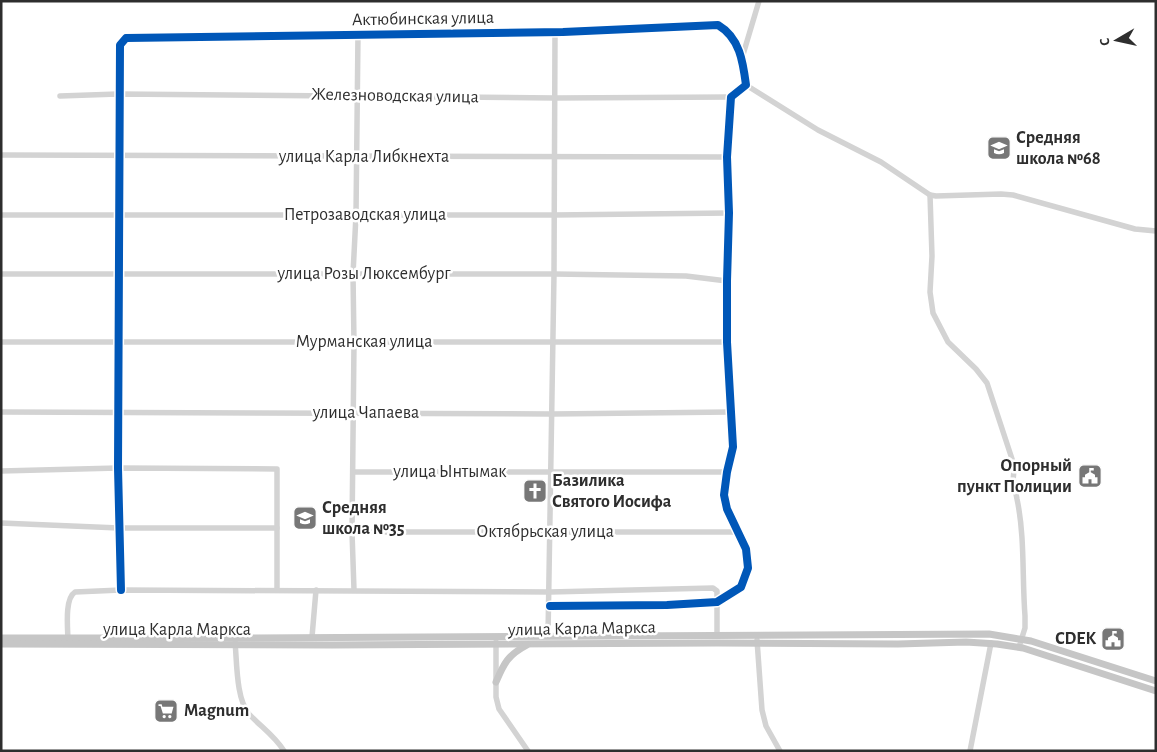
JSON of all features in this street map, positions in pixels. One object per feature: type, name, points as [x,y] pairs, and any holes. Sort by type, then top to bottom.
[{"type":"main road","name":"улица Карла Маркса","points":[[235,642],[312,637],[989,634],[1021,638],[1156,681]]},
{"type":"main road","name":"улица Карла Маркса","points":[[1,638],[68,641],[496,644],[991,643],[1019,647],[1105,673],[1156,691]]},
{"type":"main road","name":"улица Карла Маркса","points":[[1,644],[68,641]]},
{"type":"main road","points":[[496,682],[505,661],[529,644]]},
{"type":"street","points":[[760,1],[742,58],[746,85],[818,130],[881,162],[930,195],[1013,195],[1135,229],[1156,231]]},
{"type":"street","name":"Актюбинская улица","points":[[118,94],[120,45],[123,40],[135,38],[555,32],[718,25],[730,33],[742,58]]},
{"type":"street","points":[[548,636],[550,606],[554,274],[555,32]]},
{"type":"street","points":[[354,590],[352,532],[354,413],[353,274],[356,215],[358,34]]},
{"type":"street","points":[[550,606],[657,605],[717,602],[741,587],[748,568],[746,549],[727,509],[724,495],[733,447],[730,412],[727,281],[728,157],[731,97],[746,85]]},
{"type":"street","points":[[118,94],[120,275],[118,468],[121,590]]},
{"type":"street","name":"Железноводская улица","points":[[60,96],[118,94],[555,98],[731,97]]},
{"type":"street","name":"улица Карла Либкнехта","points":[[1,155],[728,157]]},
{"type":"street","points":[[930,195],[932,256],[930,292],[933,312],[948,342],[976,369],[987,383],[1014,468],[1012,475],[1013,483],[1022,524],[1025,616],[1025,628],[1019,647]]},
{"type":"street","name":"Петрозаводская улица","points":[[1,215],[554,215],[729,213]]},
{"type":"street","name":"улица Розы Люксембург","points":[[1,274],[554,274],[686,276],[727,281]]},
{"type":"street","name":"Мурманская улица","points":[[1,342],[728,342]]},
{"type":"street","name":"улица Чапаева","points":[[1,412],[552,414],[730,412]]},
{"type":"street","points":[[1,471],[118,468],[277,469],[277,590]]},
{"type":"street","name":"улица Ынтымак","points":[[353,472],[727,472]]},
{"type":"street","points":[[1,523],[119,528],[277,528]]},
{"type":"street","name":"Октябрьская улица","points":[[352,532],[738,532]]},
{"type":"street","points":[[68,641],[68,609],[72,594],[75,592],[121,590],[550,592],[713,588],[716,591],[717,602],[717,634]]},
{"type":"street","points":[[312,637],[316,590]]},
{"type":"street","points":[[756,634],[762,710],[766,726],[780,751]]},
{"type":"street","points":[[496,636],[496,697],[499,709],[528,751]]},
{"type":"street","points":[[235,642],[238,679],[243,704],[248,713],[284,751]]},
{"type":"street","points":[[970,751],[991,643]]},
{"type":"cycle path","points":[[121,590],[118,468],[120,45],[126,38],[563,32],[718,25],[725,30],[736,44],[742,59],[746,85],[731,97],[727,157],[729,213],[727,342],[733,447],[724,495],[727,509],[746,549],[748,568],[741,587],[717,602],[667,605],[550,606]]},
{"type":"place","name":"Средняя школа №68","points":[[999,148]]},
{"type":"place","name":"Опорный пункт Полиции","points":[[1090,476]]},
{"type":"place","name":"Базилика Святого Иосифа","points":[[535,491]]},
{"type":"place","name":"Средняя школа №35","points":[[305,518]]},
{"type":"place","name":"CDEK","points":[[1113,639]]},
{"type":"place","name":"Magnum","points":[[166,711]]}]
